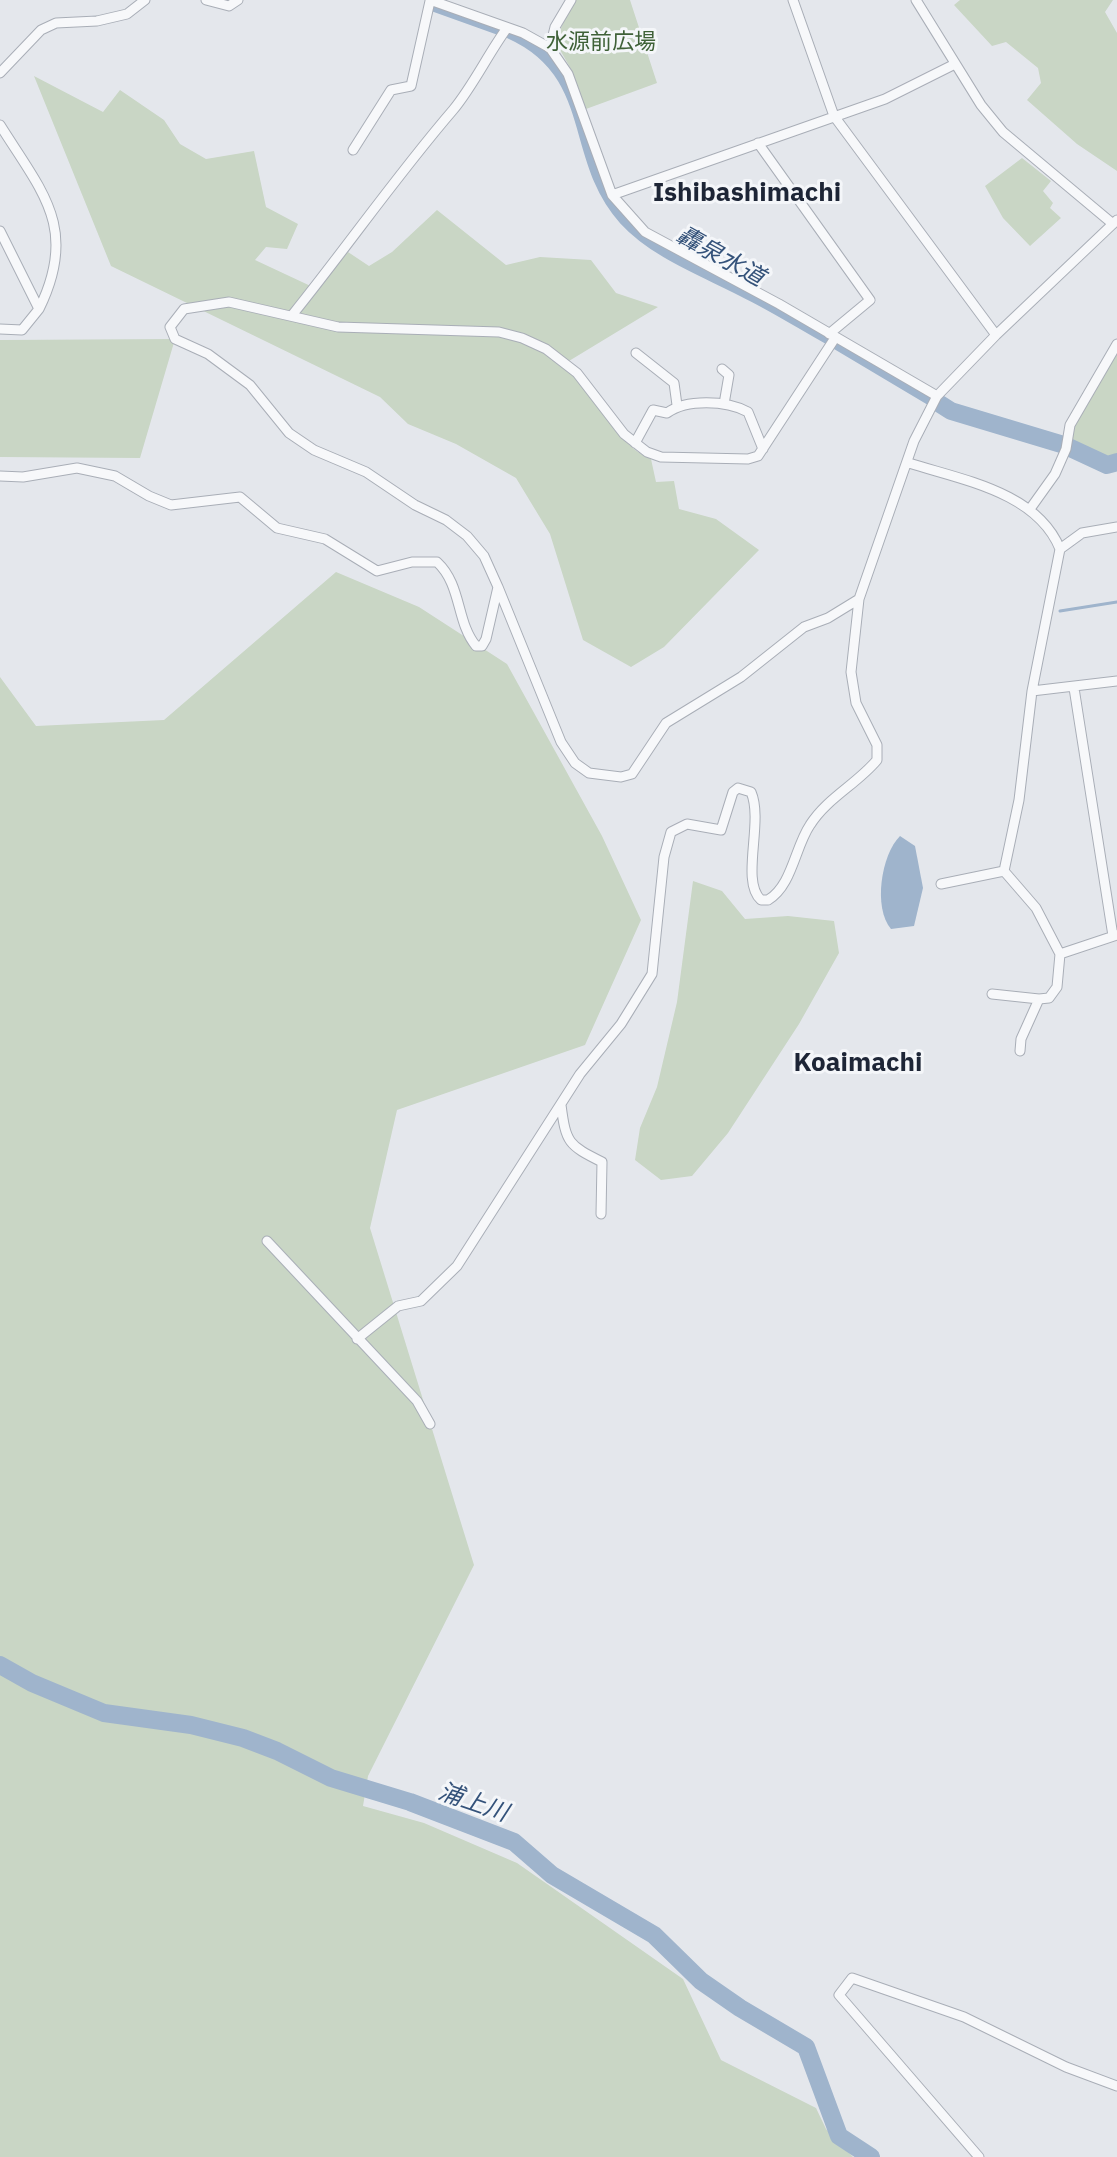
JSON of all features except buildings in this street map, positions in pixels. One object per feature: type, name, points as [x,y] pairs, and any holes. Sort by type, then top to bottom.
[{"type":"street","points":[[0,73],[41,30],[56,23],[97,21],[127,14],[145,0]]},
{"type":"street","points":[[206,0],[229,6],[238,0]]},
{"type":"street","points":[[353,150],[391,90],[411,86],[430,0],[507,28],[550,48],[568,74],[612,195],[631,218],[662,242],[779,304],[937,396]]},
{"type":"street","points":[[550,48],[555,27],[571,0]]},
{"type":"street","points":[[793,0],[834,116],[996,335]]},
{"type":"street","points":[[357,1339],[398,1306],[421,1301],[453,1272],[580,1074],[621,1024],[652,974],[664,857],[671,832],[687,824],[721,830],[733,792],[738,788],[751,792],[756,837],[752,883],[756,895],[768,900],[782,888],[809,825],[824,807],[877,760],[877,745],[856,703],[851,672],[859,599],[876,541],[909,463],[914,441],[937,396],[1115,222],[1003,132],[955,64],[916,0]]},
{"type":"street","points":[[293,314],[370,218],[434,128],[454,109],[507,28]]},
{"type":"street","points":[[612,195],[917,86],[955,64]]},
{"type":"street","points":[[0,125],[44,191],[55,223],[53,279],[39,309],[22,330],[0,329]]},
{"type":"street","points":[[758,143],[870,300],[832,336],[758,456],[748,459],[661,457],[635,443],[577,373],[546,349],[522,338],[484,331],[338,327],[293,314],[229,302],[184,309],[170,327],[175,339],[208,354],[250,385],[289,433],[446,520],[484,556],[523,642],[561,742],[575,763],[589,773],[621,777],[642,765],[666,723],[741,677],[804,627],[828,618],[859,599]]},
{"type":"street","points":[[0,231],[39,309]]},
{"type":"street","points":[[1030,509],[1055,474],[1066,449],[1070,425],[1117,344]]},
{"type":"street","points":[[636,353],[674,383],[677,405]]},
{"type":"street","points":[[722,369],[729,375],[724,404]]},
{"type":"street","points":[[635,443],[653,410],[667,413],[677,405],[724,404],[748,412],[763,449]]},
{"type":"street","points":[[909,463],[984,488],[1030,509],[1054,533],[1060,549],[1032,691],[1019,800],[1004,871]]},
{"type":"street","points":[[0,476],[23,477],[77,468],[115,476],[171,505],[240,497],[277,528],[325,539],[377,571],[412,562],[437,562],[453,584],[469,637],[476,646],[482,646],[486,639],[498,587]]},
{"type":"street","points":[[1060,549],[1082,533],[1117,527]]},
{"type":"street","points":[[1032,691],[1117,681]]},
{"type":"street","points":[[1060,954],[1115,935],[1074,688]]},
{"type":"street","points":[[941,884],[1004,871]]},
{"type":"street","points":[[992,994],[1049,998],[1055,992],[1060,954],[1036,908],[1004,871]]},
{"type":"street","points":[[1020,1051],[1021,1039],[1039,999]]},
{"type":"street","points":[[561,1105],[566,1139],[573,1148],[602,1162],[601,1214]]},
{"type":"street","points":[[267,1241],[417,1401],[430,1424]]},
{"type":"street","points":[[979,2157],[839,1995],[852,1978],[964,2017],[1066,2067],[1117,2086]]},
{"type":"green space","name":"水源前広場","points":[[574,0],[630,0],[657,83],[586,109],[572,71],[555,41]]},
{"type":"green space","points":[[960,0],[1113,0],[1105,12],[1117,33],[1117,171],[1077,144],[1027,100],[1041,83],[1038,68],[1006,42],[992,46],[954,5]]},
{"type":"green space","points":[[34,76],[103,112],[120,90],[164,120],[180,144],[206,159],[254,151],[266,207],[298,224],[287,249],[266,247],[255,260],[317,289],[348,252],[369,266],[392,252],[437,210],[506,265],[540,257],[591,260],[616,293],[658,307],[564,364],[591,392],[631,447],[651,459],[656,482],[674,481],[679,509],[716,519],[759,550],[664,647],[631,667],[583,640],[550,534],[516,478],[456,444],[408,424],[380,397],[111,266]]},
{"type":"green space","points":[[1022,158],[1051,181],[1043,191],[1053,203],[1050,208],[1061,218],[1030,246],[1003,218],[985,186]]},
{"type":"green space","points":[[175,339],[140,458],[0,457],[0,340]]},
{"type":"green space","points":[[1117,350],[1117,458],[1113,457],[1109,463],[1070,445],[1072,427]]},
{"type":"green space","points":[[336,572],[419,607],[507,664],[602,836],[641,920],[585,1045],[397,1110],[370,1228],[474,1565],[368,1776],[363,1806],[424,1823],[517,1863],[683,1979],[721,2060],[816,2108],[826,2129],[853,2157],[0,2157],[0,677],[36,726],[164,720]]},
{"type":"green space","points":[[693,881],[722,891],[745,919],[788,916],[834,921],[839,953],[799,1024],[728,1133],[692,1176],[661,1180],[635,1160],[640,1128],[657,1087],[677,1002]]},
{"type":"water","points":[[900,836],[915,846],[923,888],[914,926],[891,929],[882,908],[882,882],[888,856]]},
{"type":"waterway","name":"轟泉水道","points":[[432,6],[499,30]]},
{"type":"waterway","name":"轟泉水道","points":[[510,34],[538,51],[557,71],[570,94],[595,171],[607,196],[624,220],[667,253],[829,340]]},
{"type":"waterway","name":"轟泉水道","points":[[837,345],[931,401]]},
{"type":"waterway","points":[[940,404],[951,411],[1064,445],[1107,465],[1117,462]]},
{"type":"waterway","points":[[1060,611],[1117,602]]},
{"type":"waterway","name":"浦上川","points":[[0,1665],[32,1683],[104,1713],[191,1725],[243,1738],[331,1778],[410,1802],[514,1842],[552,1875],[654,1935],[701,1981],[806,2047],[839,2136],[871,2157]]},
{"type":"district","name":"Ishibashimachi","points":[[747,193]]},
{"type":"district","name":"Koaimachi","points":[[858,1063]]}]
